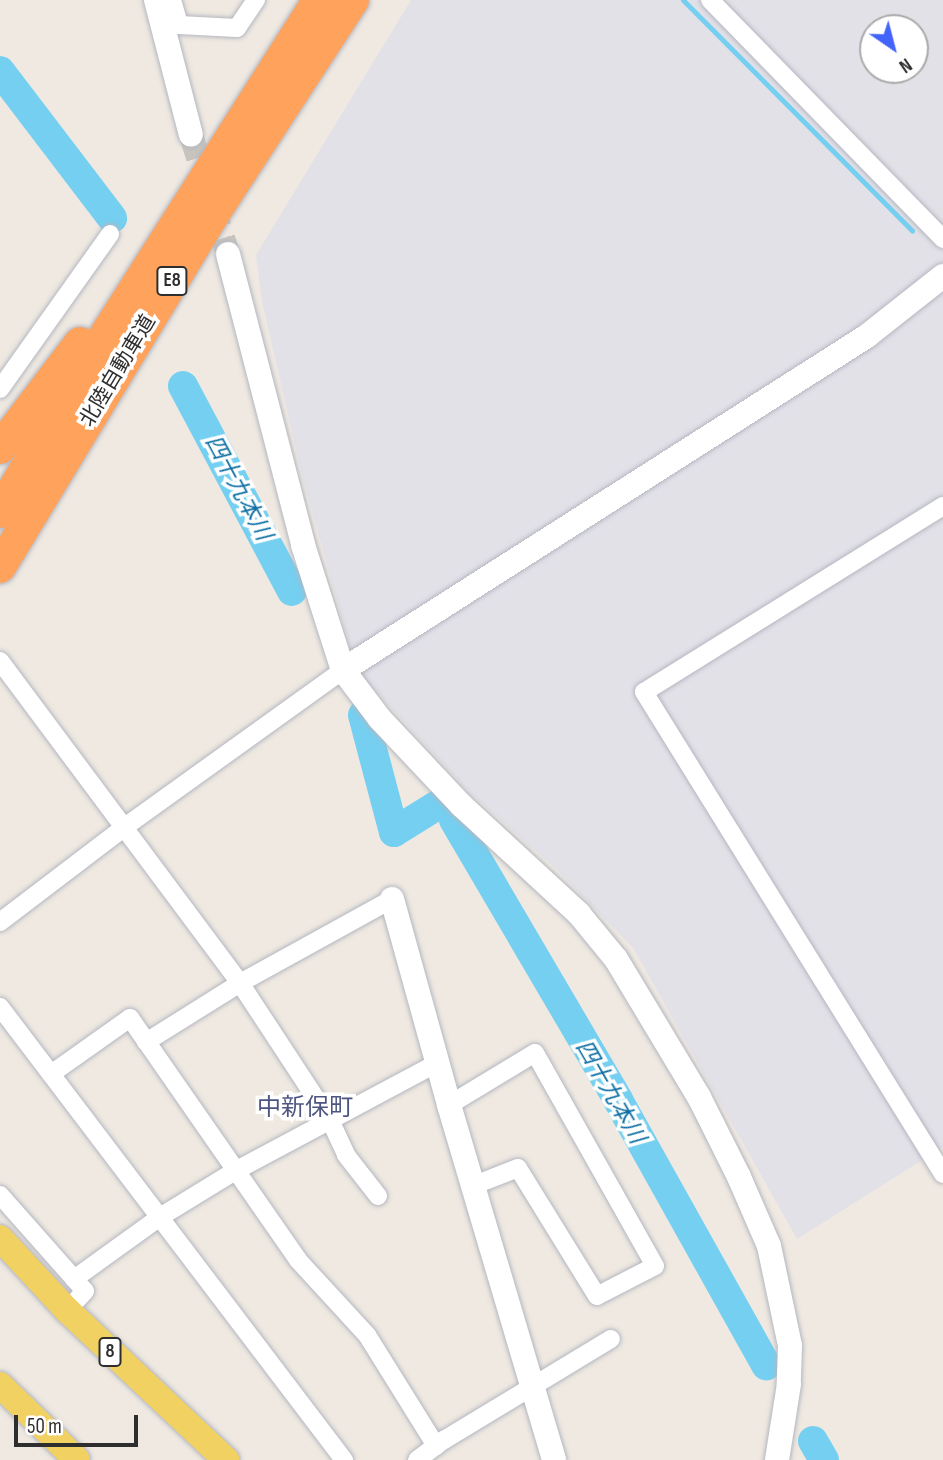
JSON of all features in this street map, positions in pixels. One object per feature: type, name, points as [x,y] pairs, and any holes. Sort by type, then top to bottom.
[{"type":"highway","name":"北陸自動車道","points":[[0,512],[102,340],[319,0]]},
{"type":"highway","name":"北陸自動車道","points":[[0,567],[211,218],[353,0]]},
{"type":"highway","points":[[0,448],[84,338],[234,116],[280,59]]},
{"type":"main road","name":"8","points":[[0,1238],[67,1310],[226,1460]]},
{"type":"main road","points":[[0,1385],[78,1460]]},
{"type":"street","points":[[156,0],[191,135]]},
{"type":"street","points":[[172,0],[179,25],[237,28],[256,0]]},
{"type":"street","points":[[710,0],[943,239]]},
{"type":"street","points":[[0,389],[110,234]]},
{"type":"street","points":[[228,254],[303,545],[343,670],[380,719],[461,805],[579,914],[616,959],[699,1097],[769,1246],[790,1346],[789,1384],[777,1460]]},
{"type":"street","points":[[0,922],[126,826],[343,670],[867,336],[943,276]]},
{"type":"street","points":[[940,1164],[644,692],[943,506]]},
{"type":"street","points":[[0,661],[126,826],[240,984],[330,1120],[346,1155],[378,1196]]},
{"type":"street","points":[[146,1042],[240,984],[392,899],[472,1186],[554,1460]]},
{"type":"street","points":[[0,1007],[344,1460]]},
{"type":"street","points":[[51,1074],[130,1018],[234,1171],[298,1259],[367,1335],[436,1447]]},
{"type":"street","points":[[449,1105],[535,1053],[655,1266],[597,1296],[519,1168],[472,1186]]},
{"type":"street","points":[[74,1279],[160,1217],[234,1171],[437,1063]]},
{"type":"street","points":[[0,1195],[85,1291],[67,1310]]},
{"type":"street","points":[[417,1460],[611,1339]]},
{"type":"shaded area","points":[[411,0],[943,0],[943,1147],[797,1239],[633,948],[556,869],[468,791],[357,671],[302,475],[262,302],[256,255]]},
{"type":"waterway","points":[[683,0],[912,231]]},
{"type":"waterway","name":"四十九本川","points":[[0,71],[112,218]]},
{"type":"waterway","name":"四十九本川","points":[[183,386],[292,591]]},
{"type":"waterway","name":"四十九本川","points":[[363,715],[394,832],[441,803]]},
{"type":"waterway","name":"四十九本川","points":[[454,820],[618,1100],[766,1365]]},
{"type":"waterway","name":"四十九本川","points":[[813,1441],[824,1460]]},
{"type":"tunnel","points":[[191,135],[228,254]]},
{"type":"district","name":"中新保町","points":[[305,1108]]}]
